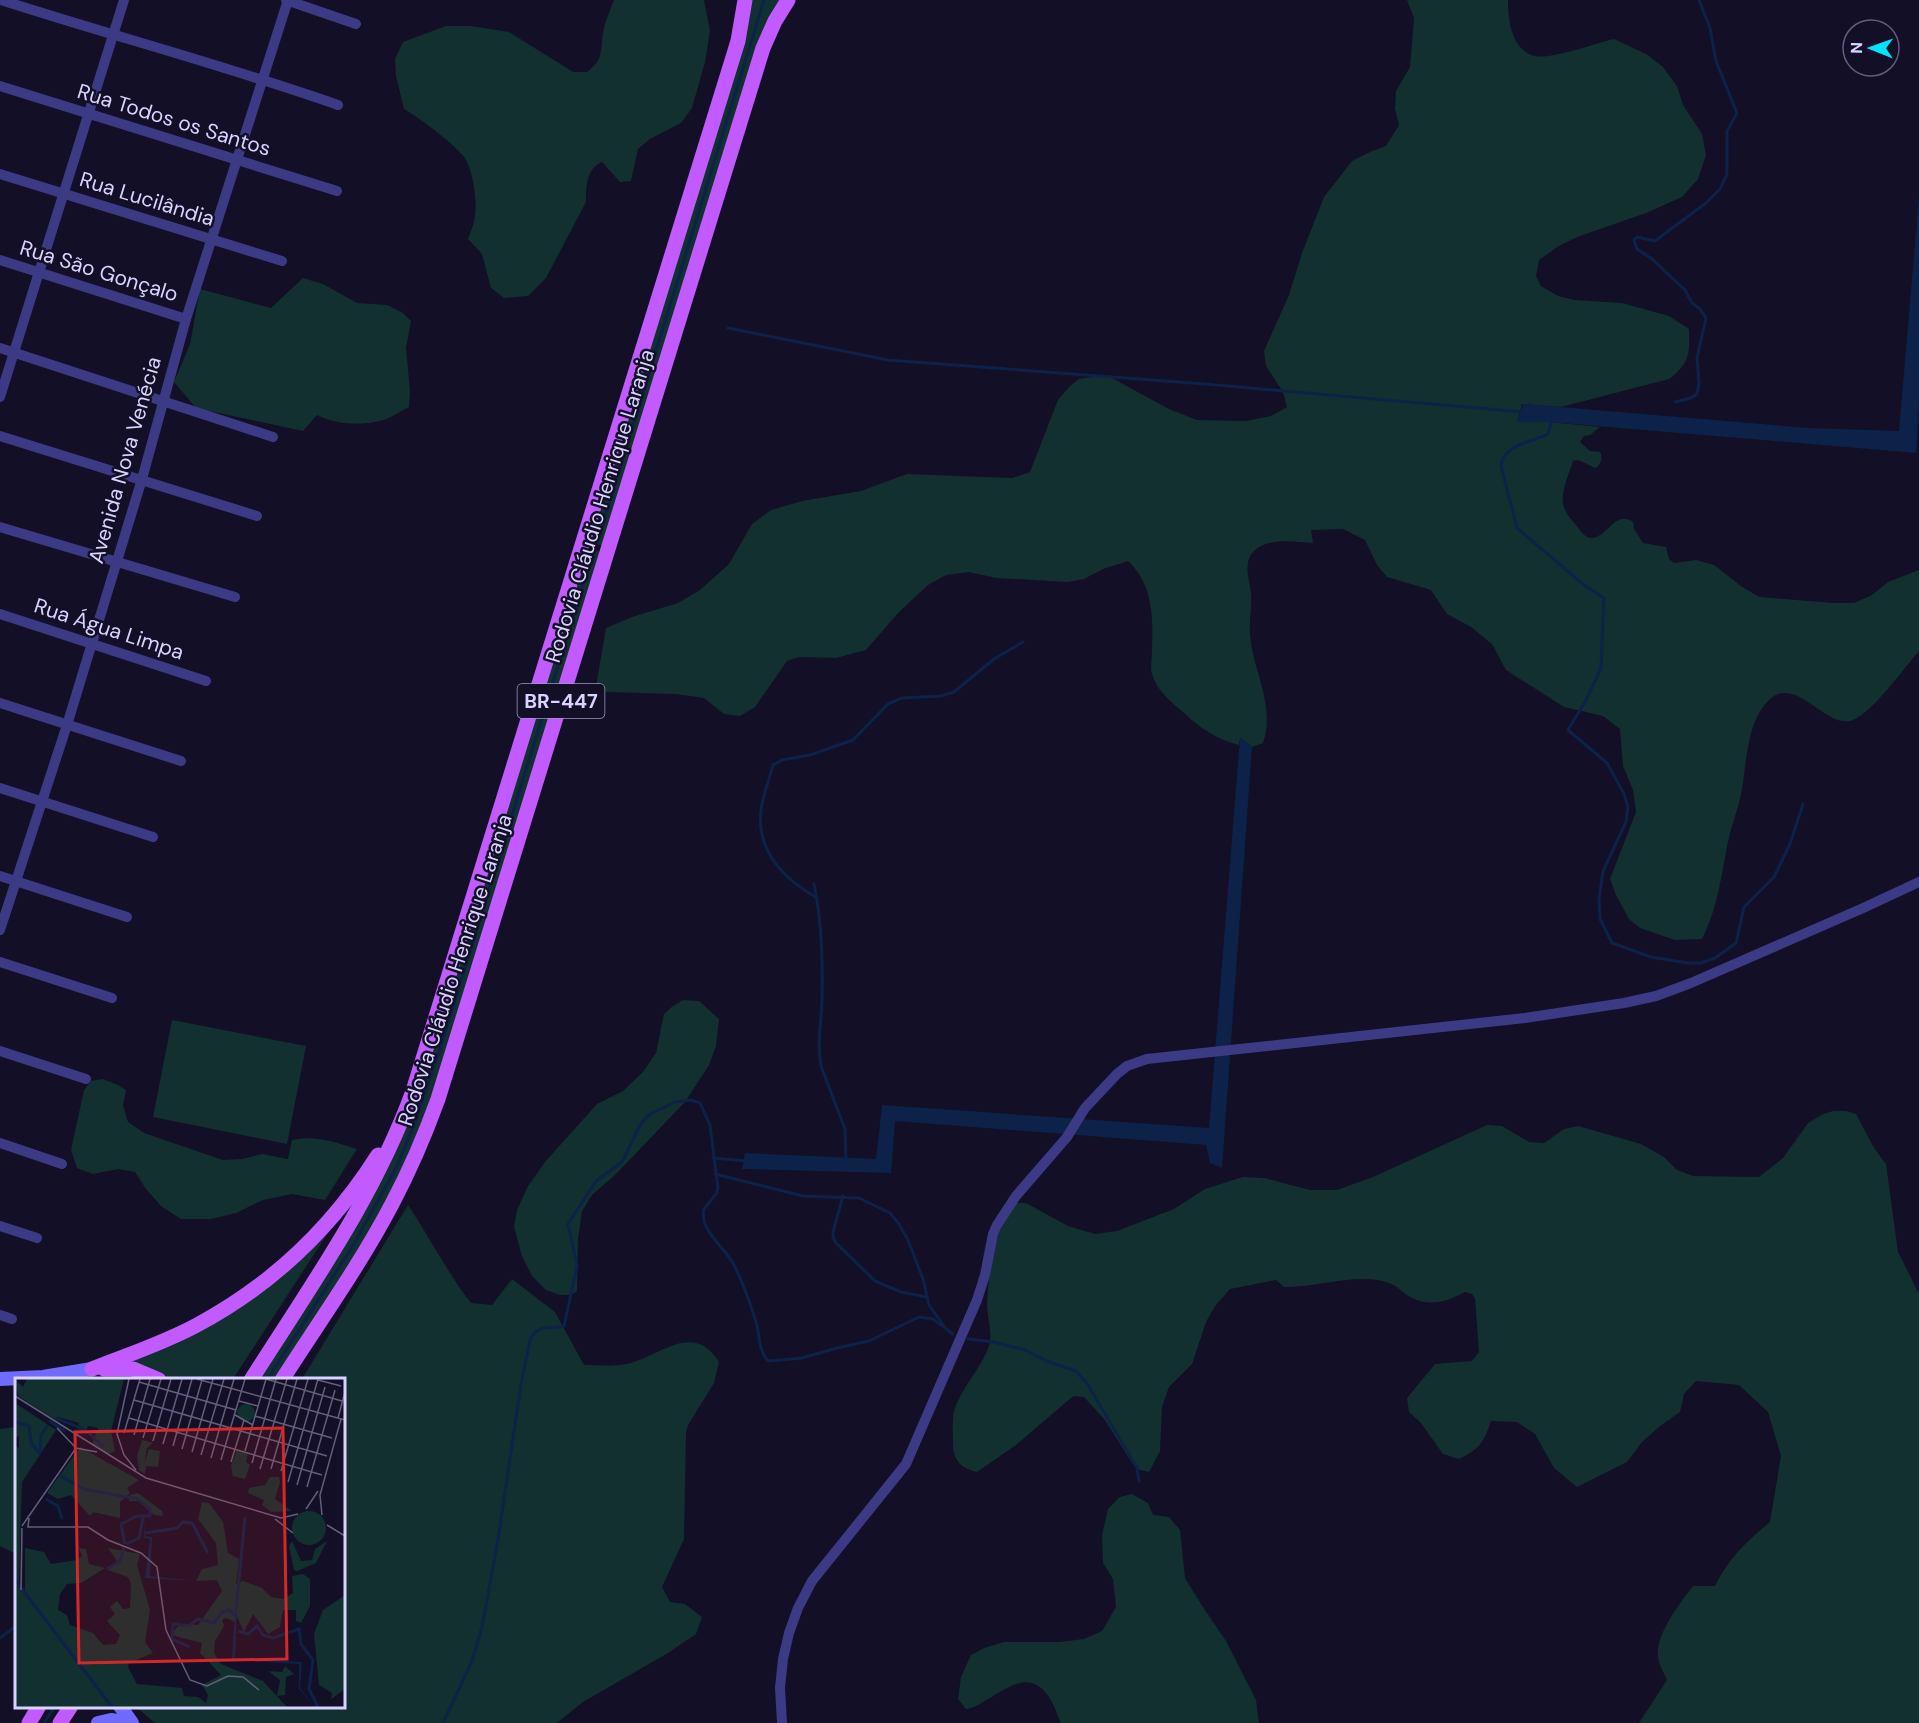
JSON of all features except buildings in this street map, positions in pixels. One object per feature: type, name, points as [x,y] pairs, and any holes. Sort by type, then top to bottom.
[{"type":"main road","name":"Rodovia Cláudio Henrique Laranja","points":[[252,1378],[369,1193],[397,1134],[422,1064],[738,41],[745,0]]},
{"type":"main road","name":"Rodovia Cláudio Henrique Laranja","points":[[283,1378],[377,1231],[405,1180],[435,1108],[763,48],[775,21],[788,0]]},
{"type":"main road","points":[[92,1369],[196,1326],[256,1288],[293,1258],[341,1207],[369,1169],[399,1118],[422,1064]]},
{"type":"main road","points":[[22,1378],[92,1369],[133,1369],[154,1378]]},
{"type":"main road","points":[[0,1379],[15,1378]]},
{"type":"main road","points":[[29,1723],[38,1708]]},
{"type":"main road","points":[[60,1723],[70,1708]]},
{"type":"main road","points":[[121,1708],[130,1723]]},
{"type":"main road","points":[[98,1723],[111,1720],[130,1723]]},
{"type":"street","points":[[1,0],[112,36],[263,79],[338,105]]},
{"type":"street","points":[[0,397],[123,0]]},
{"type":"street","points":[[288,0],[356,24]]},
{"type":"street","name":"Avenida Nova Venécia","points":[[0,930],[67,725],[142,479],[186,319],[288,0]]},
{"type":"street","name":"Rua Todos os Santos","points":[[0,86],[337,191]]},
{"type":"street","name":"Rua Lucilândia","points":[[0,174],[282,261]]},
{"type":"street","name":"Rua São Gonçalo","points":[[0,260],[186,319]]},
{"type":"street","points":[[0,348],[273,438]]},
{"type":"street","points":[[0,436],[257,516]]},
{"type":"street","points":[[0,526],[235,597]]},
{"type":"street","name":"Rua Água Limpa","points":[[0,614],[92,642],[206,681]]},
{"type":"street","points":[[0,703],[181,761]]},
{"type":"street","points":[[0,788],[153,837]]},
{"type":"street","points":[[0,876],[127,916]]},
{"type":"street","points":[[782,1723],[780,1688],[783,1659],[798,1608],[812,1581],[906,1464],[977,1300],[997,1225],[1016,1196],[1067,1137],[1085,1108],[1127,1066],[1147,1059],[1525,1018],[1656,996],[1839,919],[1919,882]]},
{"type":"street","points":[[0,962],[112,998]]},
{"type":"street","points":[[0,1051],[86,1079]]},
{"type":"street","points":[[0,1143],[62,1164]]},
{"type":"street","points":[[0,1226],[37,1238]]},
{"type":"street","points":[[0,1315],[12,1319]]},
{"type":"green space","points":[[614,0],[704,0],[710,31],[705,62],[692,108],[681,123],[650,139],[638,149],[631,181],[620,182],[602,162],[593,169],[587,185],[586,202],[546,278],[528,296],[504,298],[491,288],[482,254],[468,239],[474,223],[476,207],[469,166],[462,154],[447,140],[404,109],[396,76],[395,59],[403,42],[446,26],[471,26],[509,32],[573,72],[587,72],[599,59],[604,29]]},
{"type":"green space","points":[[751,0],[780,0],[603,546],[589,542]]},
{"type":"green space","points":[[1407,0],[1508,0],[1512,33],[1521,48],[1535,56],[1551,56],[1614,39],[1646,54],[1663,67],[1677,86],[1683,105],[1702,134],[1706,155],[1698,179],[1682,197],[1646,213],[1577,237],[1539,260],[1536,276],[1541,286],[1558,296],[1574,300],[1622,303],[1669,316],[1689,329],[1687,358],[1681,369],[1669,379],[1561,407],[1522,404],[1517,422],[1549,422],[1600,427],[1590,435],[1584,436],[1580,442],[1590,451],[1600,452],[1600,463],[1596,468],[1581,461],[1573,461],[1563,492],[1565,510],[1582,533],[1594,538],[1617,521],[1627,519],[1633,522],[1634,529],[1643,543],[1666,547],[1669,559],[1674,563],[1696,560],[1714,565],[1759,597],[1854,603],[1872,595],[1888,582],[1919,570],[1919,651],[1870,708],[1853,720],[1843,721],[1832,718],[1801,698],[1780,693],[1762,708],[1752,731],[1741,794],[1729,836],[1712,916],[1702,939],[1675,940],[1640,928],[1629,919],[1616,895],[1610,879],[1636,812],[1633,790],[1623,766],[1620,729],[1603,716],[1564,707],[1506,670],[1492,644],[1471,627],[1447,614],[1431,590],[1387,577],[1377,565],[1365,540],[1343,529],[1311,530],[1313,543],[1272,542],[1253,551],[1250,557],[1248,568],[1251,598],[1250,635],[1267,716],[1263,743],[1252,747],[1240,738],[1239,745],[1217,737],[1190,718],[1157,686],[1151,669],[1152,615],[1150,603],[1143,581],[1128,561],[1103,569],[1084,579],[1068,582],[996,578],[969,572],[946,575],[928,585],[898,613],[866,650],[836,658],[799,657],[787,661],[755,707],[740,716],[724,714],[704,698],[676,694],[607,692],[596,686],[606,628],[632,617],[678,603],[700,590],[729,564],[752,524],[771,510],[802,501],[861,491],[907,474],[1012,478],[1030,472],[1058,400],[1079,379],[1110,377],[1169,409],[1197,420],[1246,421],[1271,416],[1287,407],[1283,392],[1266,366],[1264,351],[1289,295],[1302,253],[1324,197],[1352,161],[1386,146],[1399,125],[1395,109],[1396,91],[1410,67],[1414,18]]},
{"type":"green space","points":[[303,278],[323,284],[357,303],[387,305],[403,313],[411,321],[406,348],[410,391],[409,407],[384,420],[367,423],[341,423],[317,415],[303,431],[196,408],[174,382],[190,344],[200,289],[271,308]]},
{"type":"green space","points":[[587,548],[601,552],[433,1097],[387,1202],[278,1378],[259,1378],[374,1195]]},
{"type":"green space","points":[[683,1000],[699,1001],[719,1019],[716,1046],[709,1065],[685,1102],[615,1175],[592,1195],[582,1211],[578,1239],[577,1291],[571,1295],[560,1295],[546,1290],[532,1276],[522,1256],[514,1227],[517,1210],[528,1186],[545,1162],[597,1104],[623,1091],[643,1072],[656,1053],[664,1014]]},
{"type":"green space","points":[[172,1020],[306,1046],[287,1144],[153,1117]]},
{"type":"green space","points":[[103,1079],[126,1090],[123,1105],[128,1122],[144,1133],[223,1160],[242,1159],[262,1154],[288,1159],[292,1140],[309,1138],[357,1149],[325,1200],[292,1194],[263,1200],[236,1213],[211,1219],[181,1219],[161,1206],[135,1172],[118,1169],[93,1174],[77,1168],[71,1150],[84,1090],[91,1081]]},
{"type":"green space","points":[[1833,1111],[1856,1114],[1874,1148],[1886,1164],[1898,1252],[1919,1294],[1919,1723],[1639,1723],[1667,1680],[1660,1666],[1658,1648],[1664,1629],[1675,1610],[1693,1586],[1715,1586],[1739,1551],[1770,1522],[1781,1456],[1768,1412],[1739,1385],[1696,1381],[1684,1394],[1680,1412],[1642,1442],[1627,1462],[1577,1487],[1554,1468],[1535,1434],[1517,1422],[1491,1421],[1480,1445],[1471,1452],[1459,1459],[1443,1454],[1421,1423],[1409,1412],[1407,1398],[1435,1364],[1472,1361],[1479,1352],[1475,1299],[1472,1294],[1465,1292],[1446,1300],[1426,1302],[1412,1298],[1389,1283],[1363,1279],[1297,1287],[1284,1287],[1276,1280],[1230,1289],[1215,1306],[1206,1322],[1192,1364],[1169,1387],[1162,1407],[1160,1451],[1149,1472],[1140,1470],[1132,1463],[1105,1420],[1084,1397],[1074,1396],[1016,1445],[977,1472],[966,1469],[954,1455],[954,1411],[961,1394],[982,1362],[989,1346],[987,1304],[991,1265],[1002,1224],[1015,1203],[1026,1203],[1068,1226],[1095,1234],[1117,1231],[1174,1209],[1205,1189],[1243,1177],[1264,1178],[1310,1190],[1337,1190],[1373,1177],[1487,1125],[1502,1126],[1529,1142],[1544,1143],[1564,1129],[1578,1126],[1641,1144],[1664,1157],[1677,1170],[1693,1176],[1759,1177],[1783,1158],[1808,1123]]},
{"type":"green space","points":[[408,1205],[471,1303],[492,1305],[512,1279],[555,1312],[584,1365],[627,1364],[687,1342],[698,1344],[709,1350],[719,1362],[714,1383],[686,1432],[684,1539],[662,1587],[670,1602],[685,1604],[702,1617],[696,1634],[668,1653],[583,1702],[557,1723],[155,1723],[137,1708],[345,1708],[345,1378],[303,1378]]},
{"type":"green space","points":[[333,1225],[234,1378],[167,1378],[124,1362],[203,1329],[242,1307],[282,1275]]},
{"type":"green space","points":[[15,1427],[15,1554],[0,1546],[0,1429]]},
{"type":"green space","points":[[1132,1494],[1148,1503],[1153,1515],[1169,1517],[1180,1530],[1185,1578],[1226,1641],[1256,1700],[1259,1723],[1061,1723],[1046,1693],[1037,1685],[1027,1682],[1006,1688],[976,1706],[966,1709],[958,1699],[961,1677],[971,1655],[1004,1642],[1060,1642],[1084,1639],[1102,1631],[1116,1607],[1113,1579],[1103,1563],[1102,1536],[1108,1509],[1120,1497]]},
{"type":"water","points":[[1919,197],[1919,403],[1916,453],[1549,422],[1517,422],[1523,404],[1809,428],[1899,431]]},
{"type":"water","points":[[1240,738],[1252,747],[1222,1168],[1210,1163],[1206,1145],[895,1121],[891,1173],[742,1169],[745,1153],[876,1159],[882,1105],[1209,1128]]},
{"type":"waterway","points":[[598,539],[764,0]]},
{"type":"waterway","points":[[1675,402],[1697,394],[1699,383],[1697,358],[1706,318],[1692,303],[1685,290],[1652,259],[1637,249],[1634,240],[1637,237],[1655,241],[1706,203],[1720,189],[1727,174],[1727,131],[1737,113],[1716,61],[1710,28],[1699,0]]},
{"type":"waterway","points":[[728,328],[888,360],[1205,384],[1522,412]]},
{"type":"waterway","points":[[1552,419],[1548,434],[1513,448],[1507,453],[1501,466],[1517,528],[1584,585],[1604,598],[1601,668],[1568,730],[1607,763],[1624,794],[1628,807],[1626,822],[1603,871],[1599,900],[1600,919],[1612,943],[1651,957],[1688,963],[1701,963],[1715,958],[1736,943],[1744,907],[1774,877],[1790,844],[1803,804]]},
{"type":"waterway","points":[[268,1378],[354,1244],[396,1168],[413,1128],[441,1046],[592,555]]},
{"type":"waterway","points":[[817,898],[783,873],[768,851],[763,838],[761,810],[773,765],[782,760],[810,755],[853,740],[888,704],[902,698],[941,696],[954,692],[994,659],[1023,642]]},
{"type":"waterway","points":[[814,884],[819,913],[822,957],[820,1058],[845,1129],[846,1160]]},
{"type":"waterway","points":[[443,1723],[472,1661],[482,1627],[530,1340],[540,1329],[564,1326],[577,1266],[568,1224],[596,1181],[622,1162],[640,1125],[650,1114],[675,1102],[691,1100],[700,1103],[710,1125],[718,1188],[704,1209],[703,1217],[709,1232],[730,1258],[737,1272],[756,1322],[762,1352],[768,1361],[802,1358],[869,1341],[919,1317],[933,1319],[953,1334]]},
{"type":"waterway","points":[[713,1158],[747,1161]]},
{"type":"waterway","points":[[715,1174],[803,1196],[859,1198],[890,1213],[908,1240],[923,1279],[929,1305],[944,1326]]},
{"type":"waterway","points":[[843,1196],[833,1232],[836,1243],[875,1281],[901,1292],[927,1297]]},
{"type":"waterway","points":[[968,1339],[994,1342],[1025,1350],[1046,1361],[1076,1371],[1088,1385],[1137,1468],[1139,1481]]},
{"type":"waterway","points":[[0,1638],[15,1627]]},
{"type":"waterway","points":[[44,1723],[54,1708]]}]
